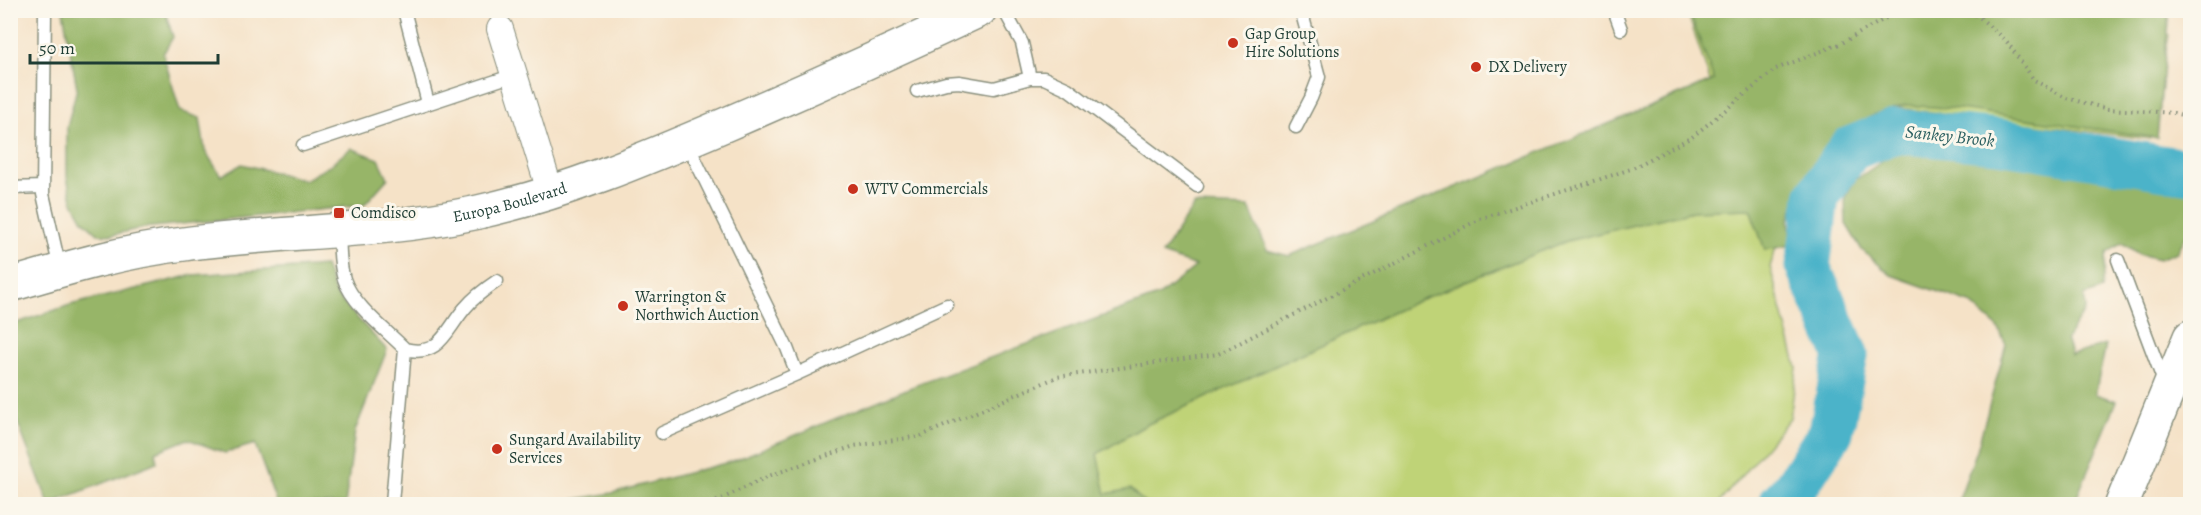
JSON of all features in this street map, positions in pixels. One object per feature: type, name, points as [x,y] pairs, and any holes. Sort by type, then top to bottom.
[{"type":"main road","name":"Europa Boulevard","points":[[10,285],[60,270],[184,244],[339,230],[472,213],[551,194],[625,168],[686,142],[863,65],[980,10]]},
{"type":"main road","points":[[2122,504],[2190,337]]},
{"type":"street","points":[[498,20],[551,194]]},
{"type":"lane","points":[[45,10],[43,187],[60,270]]},
{"type":"lane","points":[[404,10],[428,104]]},
{"type":"lane","points":[[1004,10],[1022,43],[1030,78]]},
{"type":"lane","points":[[1296,127],[1319,77],[1301,10]]},
{"type":"lane","points":[[1614,10],[1621,29]]},
{"type":"lane","points":[[303,145],[514,75]]},
{"type":"lane","points":[[917,91],[953,82],[993,88],[1030,78],[1044,78],[1068,89],[1197,186]]},
{"type":"lane","points":[[686,142],[787,348],[797,374]]},
{"type":"lane","points":[[10,188],[43,187]]},
{"type":"lane","points":[[339,230],[344,278],[350,291],[405,349],[416,352],[429,350],[441,342],[463,309],[479,293],[497,281]]},
{"type":"lane","points":[[2118,260],[2168,392]]},
{"type":"lane","points":[[662,433],[947,305]]},
{"type":"lane","points":[[392,503],[405,349]]},
{"type":"path","points":[[711,504],[769,476],[854,446],[921,436],[1057,377],[1218,354],[1263,333],[1482,218],[1631,169],[1692,137],[1776,69],[1842,43],[1899,10]]},
{"type":"path","points":[[1964,10],[1978,16],[2007,42],[2034,80],[2066,98],[2108,109],[2174,113],[2190,117]]},
{"type":"green space","points":[[2115,10],[2169,35],[2150,139],[1868,104],[1797,178],[1770,267],[1797,368],[1790,418],[1718,504],[916,504],[1286,295],[1718,105],[1687,11]]},
{"type":"green space","points":[[63,11],[165,11],[173,37],[163,54],[180,111],[200,118],[205,151],[221,176],[242,164],[305,180],[329,166],[351,148],[379,159],[388,178],[364,205],[142,228],[112,235],[98,234],[83,220],[72,200],[67,177],[67,127],[77,88]]},
{"type":"green space","points":[[1689,11],[2126,11],[2133,14],[2134,11],[2169,11],[2157,138],[1959,109],[1905,105],[1872,116],[1841,137],[1802,183],[1789,221],[1792,245],[1765,250],[1750,209],[1693,211],[1567,241],[1422,299],[1146,425],[1097,454],[1106,494],[1130,489],[1146,504],[546,504],[612,493],[733,461],[914,386],[1160,295],[1196,266],[1162,254],[1194,205],[1249,207],[1267,250],[1289,256],[1714,80]]},
{"type":"green space","points":[[1903,142],[2190,186],[2190,229],[2177,252],[2159,259],[2139,254],[2122,243],[2107,253],[2102,289],[2084,296],[2086,309],[2066,339],[2071,355],[2106,345],[2095,394],[2117,401],[2074,504],[1957,504],[1977,450],[2006,345],[1998,328],[1970,303],[1891,275],[1862,250],[1846,224],[1845,197],[1855,180],[1877,165]]},
{"type":"green space","points":[[325,266],[336,295],[387,350],[355,431],[345,504],[277,504],[255,444],[225,453],[188,439],[155,452],[157,462],[49,504],[15,416],[11,418],[11,325],[70,305],[193,275]]},
{"type":"waterway","name":"Sankey Brook","points":[[1780,504],[1792,492],[1831,432],[1846,355],[1808,267],[1817,197],[1850,149],[1895,131],[1998,141],[2190,172]]},
{"type":"place","name":"Gap Group Hire Solutions","points":[[1233,43]]},
{"type":"place","name":"DX Delivery","points":[[1476,67]]},
{"type":"place","name":"WTV Commercials","points":[[853,189]]},
{"type":"place","name":"Comdisco","points":[[339,213]]},
{"type":"place","name":"Warrington & Northwich Auction","points":[[623,306]]},
{"type":"place","name":"Sungard Availability Services","points":[[497,449]]}]
